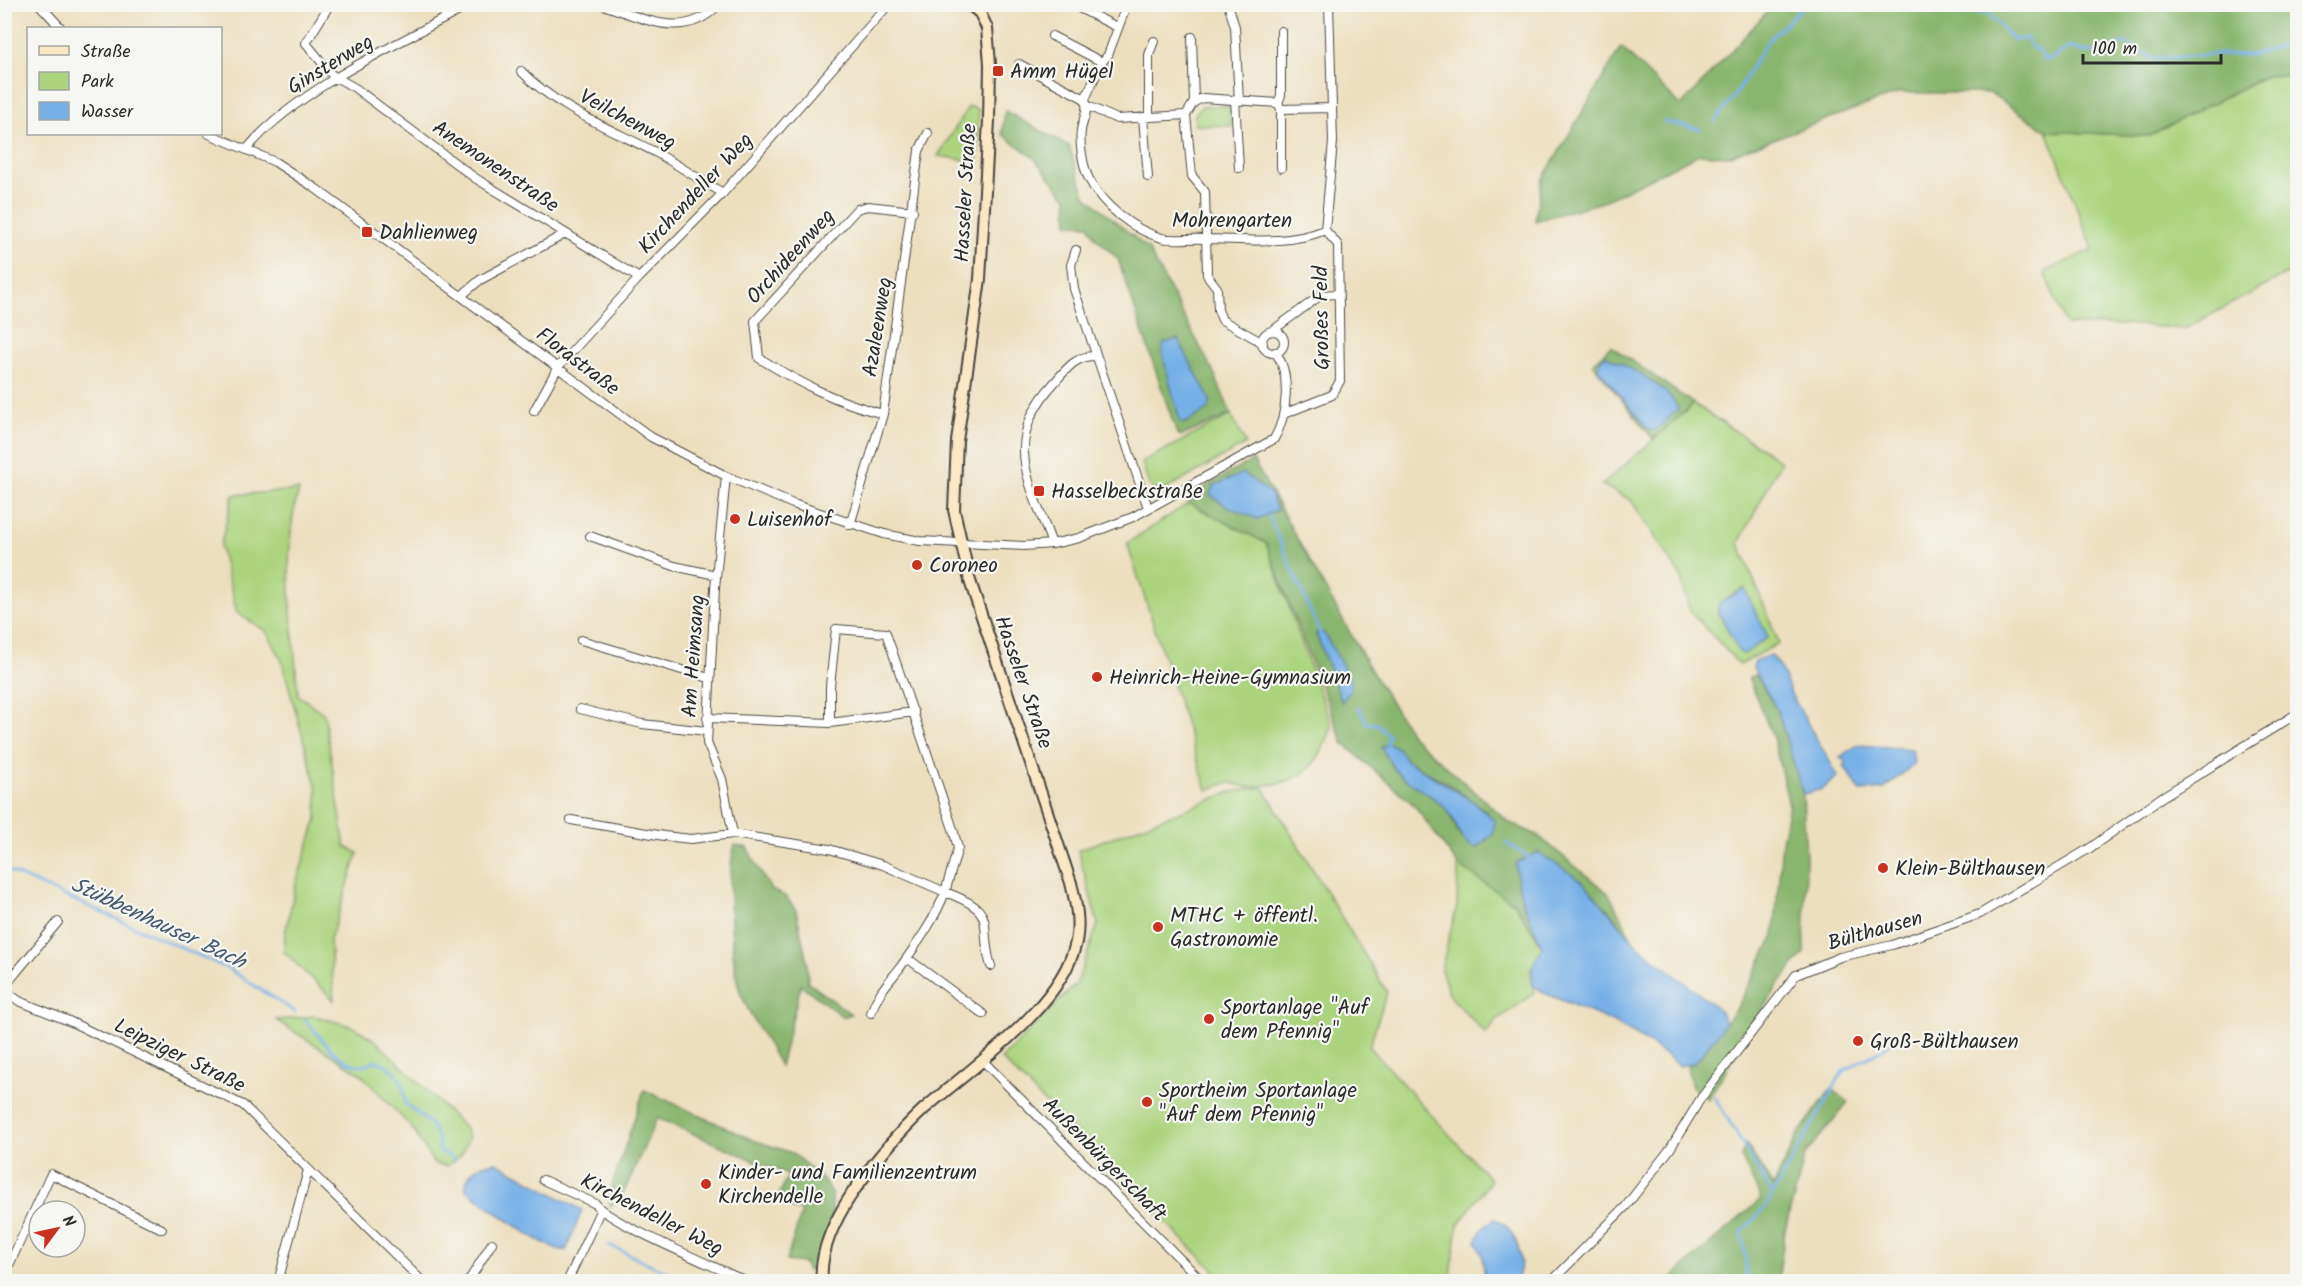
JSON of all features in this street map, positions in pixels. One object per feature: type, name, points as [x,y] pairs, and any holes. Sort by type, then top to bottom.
[{"type":"main road","name":"Hasseler Straße","points":[[822,1281],[822,1262],[828,1240],[844,1206],[865,1175],[911,1122],[1041,1005],[1055,988],[1074,950],[1078,925],[1071,883],[959,543],[952,492],[980,279],[990,71],[986,21],[981,13],[969,4]]},
{"type":"street","points":[[39,4],[60,27]]},
{"type":"street","points":[[330,4],[306,43],[336,79]]},
{"type":"street","name":"Ginsterweg","points":[[247,149],[274,121],[336,79],[472,4]]},
{"type":"street","points":[[600,4],[676,27],[704,18],[719,4]]},
{"type":"street","name":"Kirchendeller Weg","points":[[534,411],[558,367],[639,278],[723,193],[889,4]]},
{"type":"street","name":"Mohrengarten","points":[[1127,4],[1087,102],[1081,131],[1087,177],[1098,195],[1113,210],[1141,230],[1164,238],[1242,242],[1307,237],[1325,230]]},
{"type":"street","points":[[1228,4],[1235,27],[1239,168]]},
{"type":"street","points":[[1325,230],[1332,142],[1329,4]]},
{"type":"street","points":[[1073,5],[1117,27]]},
{"type":"street","points":[[1281,31],[1281,168]]},
{"type":"street","points":[[1052,36],[1102,62]]},
{"type":"street","points":[[959,543],[1024,546],[1052,544],[1102,531],[1274,439],[1286,412],[1283,362],[1275,352],[1267,350],[1263,343],[1222,320],[1218,310],[1217,288],[1207,275],[1205,192],[1192,176],[1186,115],[1194,102],[1192,38]]},
{"type":"street","points":[[1148,177],[1146,117],[1149,55],[1154,40]]},
{"type":"street","points":[[1019,64],[1117,119],[1186,115]]},
{"type":"street","name":"Veilchenweg","points":[[521,71],[532,82],[568,108],[657,154],[723,193]]},
{"type":"street","name":"Anemonenstraße","points":[[336,79],[355,88],[475,178],[639,278]]},
{"type":"street","points":[[1194,102],[1203,98],[1280,106],[1330,108]]},
{"type":"street","name":"Azaleenweg","points":[[850,525],[883,414],[920,151],[928,133]]},
{"type":"street","name":"Florastraße","points":[[212,135],[247,149],[315,188],[651,437],[726,476],[850,525],[909,540],[959,543]]},
{"type":"street","name":"Orchideenweg","points":[[883,414],[854,407],[804,386],[759,358],[755,321],[857,209],[868,207],[913,211]]},
{"type":"street","name":"Großes Feld","points":[[1286,412],[1332,395],[1340,381],[1338,245],[1325,230]]},
{"type":"street","points":[[461,296],[480,280],[565,234]]},
{"type":"street","points":[[1076,250],[1071,265],[1074,289],[1148,508]]},
{"type":"street","points":[[1263,343],[1265,335],[1321,295],[1337,294]]},
{"type":"street","points":[[1272,331],[1280,333],[1284,340],[1282,348],[1275,352]]},
{"type":"street","points":[[1052,544],[1026,469],[1023,436],[1032,411],[1053,383],[1078,359],[1096,356]]},
{"type":"street","name":"Am Heimsang","points":[[726,476],[716,575],[707,743],[722,779],[733,834]]},
{"type":"street","points":[[590,536],[674,566],[716,575]]},
{"type":"street","points":[[830,723],[830,686],[836,629],[886,633],[914,712],[957,848],[938,911],[907,958],[881,989],[871,1013]]},
{"type":"street","points":[[581,640],[709,678]]},
{"type":"street","points":[[580,709],[642,724],[707,731]]},
{"type":"street","points":[[707,718],[830,723],[914,712]]},
{"type":"street","name":"Bülthausen","points":[[1551,1281],[1626,1206],[1670,1149],[1701,1098],[1796,975],[1840,957],[1892,945],[1980,914],[2090,848],[2162,797],[2298,713]]},
{"type":"street","points":[[570,820],[691,839],[733,834],[829,849],[883,865],[967,900],[983,914],[988,929],[986,948],[991,966]]},
{"type":"street","points":[[4,988],[58,922]]},
{"type":"street","points":[[907,958],[983,1014]]},
{"type":"street","name":"Leipziger Straße","points":[[4,988],[19,1001],[69,1021],[243,1105],[423,1281]]},
{"type":"street","name":"Außenbürgerschaft","points":[[982,1060],[1203,1281]]},
{"type":"street","points":[[278,1281],[308,1170]]},
{"type":"street","points":[[4,1276],[51,1174],[107,1199],[162,1229]]},
{"type":"street","name":"Kirchendeller Weg","points":[[543,1180],[596,1203],[600,1211],[746,1281]]},
{"type":"street","points":[[567,1281],[600,1211]]},
{"type":"street","points":[[468,1281],[492,1243]]},
{"type":"green space","points":[[1773,5],[2297,6],[2297,74],[2265,76],[2149,136],[2047,131],[1990,93],[1899,93],[1727,156],[1699,154],[1602,202],[1535,221],[1542,180],[1621,47],[1681,106]]},
{"type":"green space","points":[[2297,74],[2297,269],[2184,329],[2138,325],[2066,325],[2044,272],[2093,249],[2047,131],[2149,136],[2265,76]]},
{"type":"green space","points":[[969,106],[979,110],[977,162],[938,156]]},
{"type":"green space","points":[[1202,106],[1230,106],[1231,126],[1195,125],[1195,114]]},
{"type":"green space","points":[[1005,111],[1069,146],[1085,195],[1148,249],[1213,371],[1231,414],[1182,436],[1177,434],[1118,259],[1095,237],[1089,225],[1068,224],[1067,198],[1034,158],[1002,134]]},
{"type":"green space","points":[[1611,346],[1694,404],[1653,439],[1593,364]]},
{"type":"green space","points":[[1694,404],[1781,461],[1739,543],[1779,643],[1740,665],[1690,611],[1680,575],[1631,500],[1602,485]]},
{"type":"green space","points":[[1231,415],[1246,444],[1165,490],[1154,490],[1148,483],[1142,462]]},
{"type":"green space","points":[[1253,460],[1376,679],[1413,737],[1510,823],[1537,835],[1609,894],[1633,941],[1608,909],[1538,852],[1521,899],[1543,947],[1515,904],[1458,865],[1414,805],[1343,743],[1266,543],[1189,503],[1206,486]],"holes":[[[1316,634],[1324,634],[1351,680],[1342,702]],[[1389,744],[1398,748],[1406,760],[1450,785],[1486,811],[1493,834],[1477,848],[1461,838],[1447,809],[1429,795]]]},
{"type":"green space","points":[[299,490],[293,514],[289,565],[298,695],[324,714],[345,846],[358,853],[330,940],[334,1000],[284,952],[285,934],[296,883],[317,819],[317,789],[281,658],[266,631],[237,613],[220,547],[233,495]]},
{"type":"green space","name":"Heinrich-Heine-Gymnasium","points":[[1189,503],[1266,543],[1332,727],[1311,766],[1292,779],[1248,787],[1227,783],[1207,790],[1127,543]]},
{"type":"green space","points":[[1756,675],[1778,712],[1803,794],[1806,860],[1804,953],[1781,981],[1708,1099],[1692,1087],[1687,1066],[1695,1063],[1738,1006],[1774,935],[1782,842],[1789,805],[1773,737],[1748,678]]},
{"type":"green space","name":"Sportanlage \"Auf dem Pfennig\"","points":[[1263,787],[1387,992],[1369,1047],[1491,1180],[1458,1225],[1451,1275],[1446,1281],[1225,1281],[1001,1059],[1077,983],[1098,924],[1078,850],[1231,792]]},
{"type":"green space","points":[[735,845],[747,848],[771,890],[785,896],[796,910],[807,962],[808,982],[851,1014],[843,1017],[801,985],[780,1066],[747,1007],[736,975],[730,894]]},
{"type":"green space","points":[[1458,865],[1515,904],[1543,947],[1531,969],[1534,994],[1495,1021],[1486,1034],[1450,996],[1441,970],[1457,906]]},
{"type":"green space","points":[[315,1016],[354,1027],[376,1041],[464,1127],[469,1138],[461,1155],[447,1166],[434,1164],[412,1128],[360,1073],[276,1020]]},
{"type":"green space","points":[[1831,1089],[1848,1102],[1805,1155],[1785,1230],[1778,1281],[1668,1281],[1761,1199],[1741,1157],[1746,1144],[1773,1187],[1797,1136]]},
{"type":"green space","points":[[644,1090],[753,1140],[792,1153],[824,1180],[832,1195],[832,1218],[817,1268],[807,1271],[804,1263],[786,1261],[802,1212],[776,1201],[788,1175],[657,1118],[624,1192],[610,1207],[609,1195]]},
{"type":"water","points":[[1178,339],[1210,400],[1209,409],[1184,424],[1180,422],[1162,353],[1164,343]]},
{"type":"water","points":[[1605,355],[1657,385],[1674,401],[1678,409],[1656,430],[1649,430],[1598,369],[1599,362]]},
{"type":"water","points":[[1243,473],[1271,494],[1277,510],[1257,519],[1227,506],[1210,495],[1213,486]]},
{"type":"water","points":[[1744,588],[1768,637],[1744,654],[1739,652],[1718,611],[1719,604]]},
{"type":"water","points":[[1316,633],[1324,633],[1351,680],[1351,690],[1342,702]]},
{"type":"water","points":[[1771,655],[1779,665],[1792,696],[1838,776],[1823,789],[1803,794],[1778,712],[1753,668],[1755,661]]},
{"type":"water","points":[[1389,744],[1398,748],[1406,760],[1474,802],[1495,821],[1493,833],[1477,848],[1466,842],[1447,810],[1431,796],[1402,777],[1387,759],[1381,747]]},
{"type":"water","points":[[1858,745],[1912,749],[1914,764],[1884,789],[1860,791],[1844,766],[1846,762],[1840,757]]},
{"type":"water","points":[[1538,852],[1583,882],[1638,946],[1721,1011],[1725,1024],[1695,1063],[1680,1066],[1631,1032],[1544,993],[1533,985],[1531,969],[1542,947],[1521,896],[1516,863]]},
{"type":"water","points":[[496,1162],[582,1210],[566,1251],[529,1235],[466,1190],[471,1173],[485,1164]]},
{"type":"water","points":[[1495,1219],[1509,1229],[1518,1246],[1521,1265],[1515,1281],[1490,1281],[1484,1273],[1483,1257],[1476,1241],[1483,1227]]},
{"type":"waterway","points":[[1715,121],[1735,95],[1767,42],[1806,4]]},
{"type":"waterway","points":[[1911,4],[1916,4]]},
{"type":"waterway","points":[[1932,4],[1935,7],[1939,4]]},
{"type":"waterway","points":[[1954,4],[1960,12],[1970,7],[1976,14],[1987,12],[2013,40],[2026,38],[2033,49],[2039,49],[2044,60],[2054,58],[2069,47],[2090,52],[2125,43],[2154,59],[2216,54],[2252,55],[2287,44],[2298,45]]},
{"type":"waterway","points":[[1664,122],[1700,129]]},
{"type":"waterway","points":[[1269,516],[1321,635]]},
{"type":"waterway","points":[[1359,708],[1367,723],[1377,724],[1389,736],[1386,741],[1389,748]]},
{"type":"waterway","points":[[1506,843],[1532,859]]},
{"type":"waterway","name":"Stübbenhauser Bach","points":[[4,869],[229,969],[295,1012]]},
{"type":"waterway","name":"Stübbenhauser Bach","points":[[305,1019],[329,1047],[343,1059],[360,1065],[377,1061],[395,1072],[403,1089],[405,1103],[432,1127],[436,1133],[440,1151],[455,1160]]},
{"type":"waterway","points":[[1746,1282],[1746,1259],[1741,1233],[1766,1206],[1843,1071],[1882,1050],[1897,1036]]},
{"type":"waterway","points":[[1714,1096],[1772,1193]]},
{"type":"waterway","name":"Stübbenhauser Bach","points":[[609,1245],[679,1278]]},
{"type":"place","name":"Amm Hügel","points":[[998,71]]},
{"type":"place","name":"Dahlienweg","points":[[367,232]]},
{"type":"place","name":"Hasselbeckstraße","points":[[1039,491]]},
{"type":"place","name":"Luisenhof","points":[[735,519]]},
{"type":"place","name":"Coroneo","points":[[917,565]]},
{"type":"place","name":"Heinrich-Heine-Gymnasium","points":[[1097,677]]},
{"type":"place","name":"Klein-Bülthausen","points":[[1883,868]]},
{"type":"place","name":"MTHC + öffentl. Gastronomie","points":[[1158,927]]},
{"type":"place","name":"Sportanlage \"Auf dem Pfennig\"","points":[[1209,1019]]},
{"type":"place","name":"Groß-Bülthausen","points":[[1858,1041]]},
{"type":"place","name":"Sportheim Sportanlage \"Auf dem Pfennig\"","points":[[1147,1102]]},
{"type":"place","name":"Kinder- und Familienzentrum Kirchendelle","points":[[706,1184]]}]
